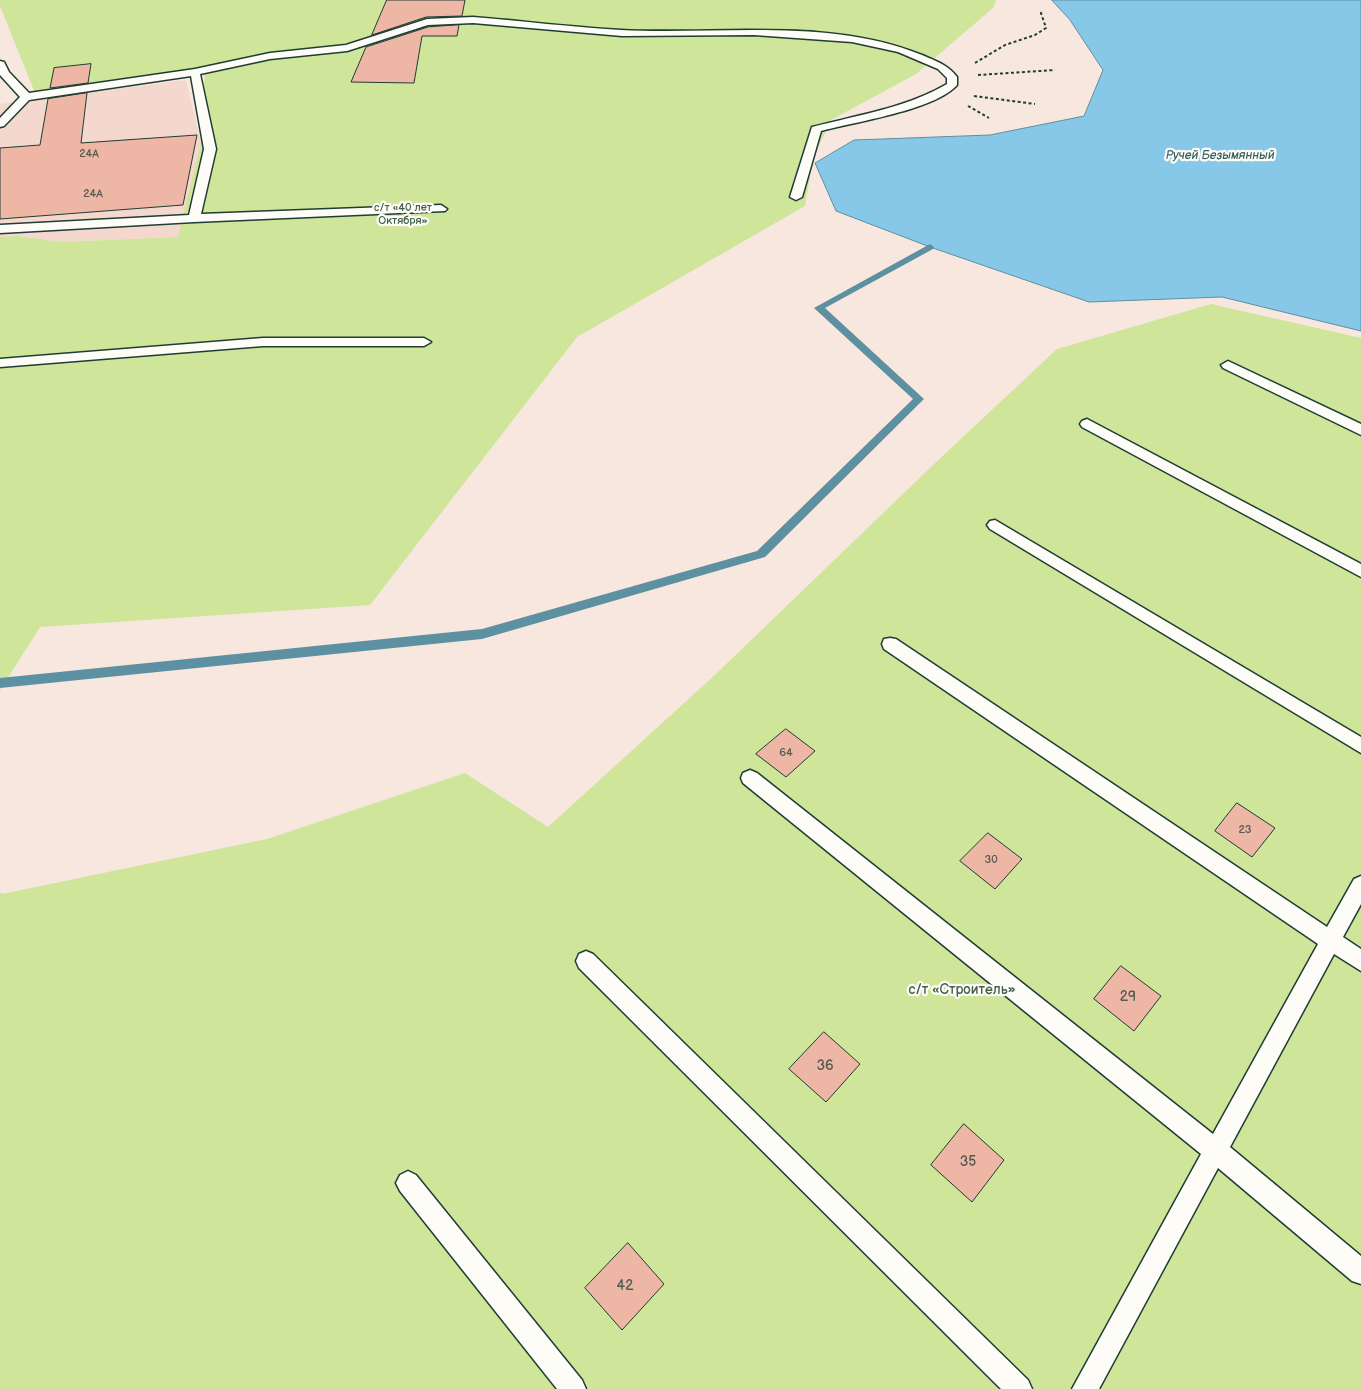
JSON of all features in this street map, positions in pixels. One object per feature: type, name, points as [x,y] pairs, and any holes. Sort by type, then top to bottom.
[{"type":"lane","points":[[0,124],[26,97],[195,72],[270,56],[347,48],[427,22],[473,20],[622,33],[754,32],[852,39],[900,50],[942,67],[952,76],[952,85],[942,92],[906,105],[816,129],[796,197]]},
{"type":"lane","points":[[0,64],[4,73],[26,97]]},
{"type":"lane","points":[[194,218],[210,149],[195,72]]},
{"type":"lane","points":[[0,229],[194,218],[441,210]]},
{"type":"lane","points":[[0,364],[263,342],[424,342]]},
{"type":"lane","points":[[1228,365],[1361,430]]},
{"type":"lane","points":[[1087,424],[1361,571]]},
{"type":"lane","points":[[995,525],[1361,746]]},
{"type":"lane","points":[[890,644],[1361,961]]},
{"type":"lane","points":[[750,778],[1216,1151],[1361,1272]]},
{"type":"lane","points":[[1086,1389],[1361,885]]},
{"type":"lane","points":[[586,961],[1019,1389]]},
{"type":"lane","points":[[408,1182],[573,1389]]},
{"type":"path","points":[[952,76],[1005,46],[1035,35],[1046,28],[1040,10]]},
{"type":"path","points":[[952,76],[1055,70]]},
{"type":"path","points":[[942,92],[1035,104]]},
{"type":"path","points":[[942,92],[989,118]]},
{"type":"shaded area","points":[[186,80],[201,142],[179,237],[61,242],[19,236],[0,237],[0,104]]},
{"type":"green space","name":"с/т «40 лет Октября»","points":[[0,0],[996,0],[993,8],[916,74],[831,120],[813,159],[805,206],[577,337],[370,605],[40,627],[0,690],[0,237],[19,236],[61,242],[178,237],[201,142],[205,69],[35,93],[0,6]]},
{"type":"green space","name":"с/т «Строитель»","points":[[1211,304],[1361,338],[1361,1389],[0,1389],[0,892],[2,894],[267,839],[465,773],[548,827],[717,673],[933,465],[1057,349]]},
{"type":"water","name":"Ручей Безымянный","points":[[1052,0],[1361,0],[1361,331],[1222,297],[1089,302],[930,247],[836,211],[815,163],[854,140],[990,135],[1084,116],[1103,70],[1070,20]]},
{"type":"building","points":[[387,0],[465,0],[462,16],[426,17],[372,35]]},
{"type":"building","points":[[459,25],[457,36],[422,36],[414,83],[351,82],[366,47],[428,27]]},
{"type":"building","points":[[91,64],[88,83],[50,88],[54,68]]},
{"type":"building","points":[[87,93],[81,143],[197,135],[183,205],[0,219],[0,148],[40,145],[48,99]]},
{"type":"building","points":[[786,729],[815,751],[786,777],[756,754]]},
{"type":"building","points":[[1237,803],[1275,828],[1252,857],[1215,831]]},
{"type":"building","points":[[988,833],[1022,859],[995,889],[960,861]]},
{"type":"building","points":[[1121,966],[1161,996],[1134,1031],[1094,999]]},
{"type":"building","points":[[824,1032],[860,1064],[826,1102],[789,1069]]},
{"type":"building","points":[[964,1124],[1004,1160],[972,1202],[931,1165]]},
{"type":"building","points":[[628,1243],[664,1284],[622,1330],[585,1288]]},
{"type":"waterway","points":[[0,683],[482,634],[761,554],[919,399],[819,308],[930,247]]}]
